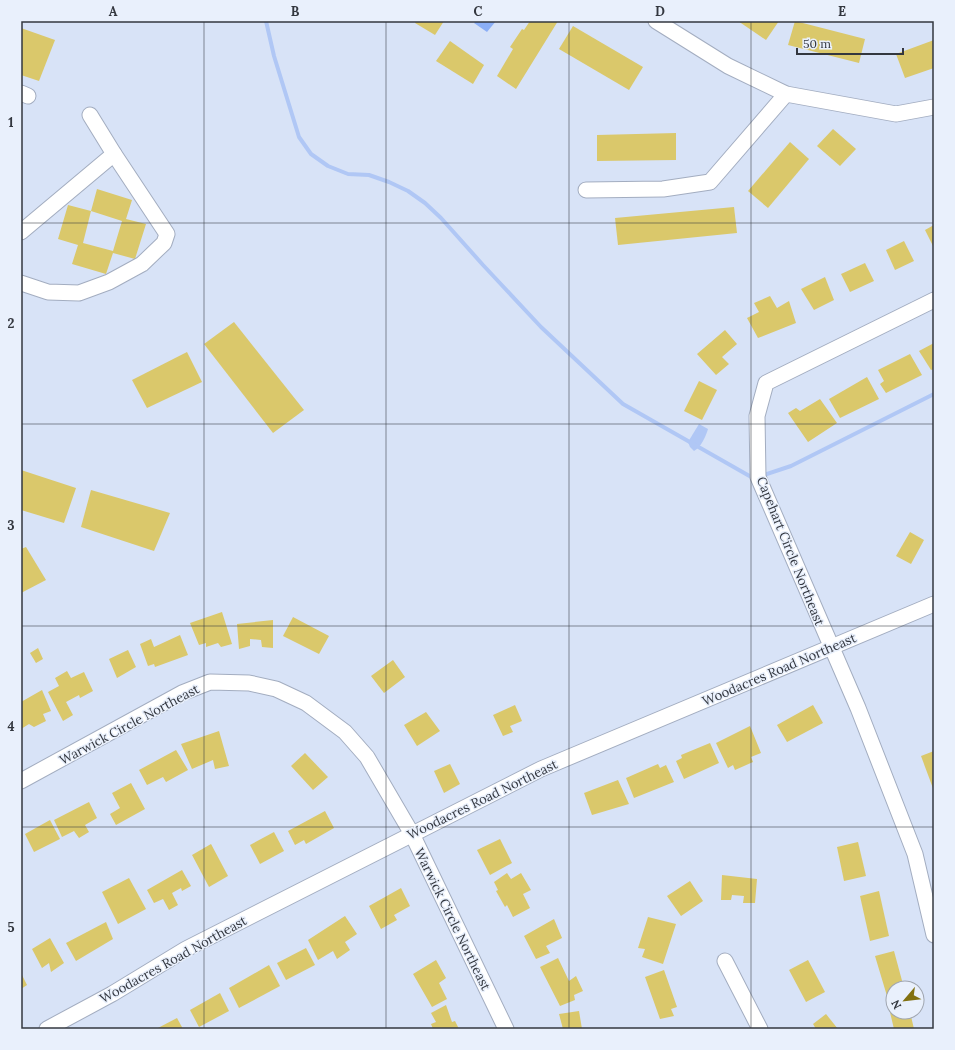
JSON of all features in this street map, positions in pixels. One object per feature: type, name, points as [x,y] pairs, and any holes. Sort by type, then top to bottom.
[{"type":"street","points":[[656,21],[728,66],[786,94],[896,114],[934,107]]},
{"type":"street","points":[[586,190],[662,189],[710,182],[786,94]]},
{"type":"street","points":[[21,283],[48,292],[78,293],[109,282],[142,264],[164,243],[167,234],[90,115]]},
{"type":"street","points":[[21,232],[114,154]]},
{"type":"street","name":"Capehart Circle Northeast","points":[[934,300],[766,383],[757,416],[758,477],[830,647],[858,708],[915,854],[934,935]]},
{"type":"street","name":"Woodacres Road Northeast","points":[[47,1029],[112,994],[186,949],[541,769],[934,604]]},
{"type":"street","name":"Warwick Circle Northeast","points":[[21,781],[182,693],[210,682],[249,683],[276,689],[306,702],[345,732],[367,757],[412,834],[506,1029]]},
{"type":"street","points":[[725,962],[760,1029]]},
{"type":"shaded area","points":[[476,21],[496,21],[487,32],[474,23]]},
{"type":"shaded area","points":[[699,424],[708,429],[705,438],[694,451],[688,442]]},
{"type":"building","points":[[416,21],[444,21],[435,35],[415,23]]},
{"type":"building","points":[[530,21],[558,21],[516,89],[497,76],[513,49],[510,47],[522,29],[524,30]]},
{"type":"building","points":[[738,21],[779,21],[766,40]]},
{"type":"building","points":[[795,21],[865,39],[859,63],[788,45]]},
{"type":"building","points":[[573,26],[643,67],[629,90],[559,49]]},
{"type":"building","points":[[21,28],[55,40],[39,81],[21,75]]},
{"type":"building","points":[[934,40],[934,68],[905,78],[896,54]]},
{"type":"building","points":[[450,41],[484,65],[473,84],[436,61]]},
{"type":"building","points":[[833,129],[856,149],[840,166],[817,146]]},
{"type":"building","points":[[676,133],[676,160],[597,161],[597,135]]},
{"type":"building","points":[[790,142],[809,159],[768,208],[748,191]]},
{"type":"building","points":[[97,189],[132,200],[126,219],[146,224],[135,259],[113,253],[106,274],[72,264],[78,245],[58,239],[68,205],[91,211]],"holes":[[[91,211],[122,221],[113,251],[83,243]]]},
{"type":"building","points":[[734,207],[737,233],[618,245],[615,218]]},
{"type":"building","points":[[934,225],[934,248],[925,230]]},
{"type":"building","points":[[904,241],[914,261],[895,270],[886,250]]},
{"type":"building","points":[[865,263],[874,281],[850,292],[841,274]]},
{"type":"building","points":[[825,277],[834,300],[814,310],[801,289]]},
{"type":"building","points":[[770,296],[777,308],[789,301],[796,323],[758,338],[747,318],[759,312],[754,303]]},
{"type":"building","points":[[234,322],[304,410],[273,433],[204,344]]},
{"type":"building","points":[[725,330],[737,344],[722,357],[729,364],[716,375],[697,354]]},
{"type":"building","points":[[934,343],[934,369],[931,370],[919,351]]},
{"type":"building","points":[[187,352],[202,382],[147,408],[132,380]]},
{"type":"building","points":[[910,354],[922,375],[886,393],[880,384],[884,381],[878,370]]},
{"type":"building","points":[[867,377],[879,399],[840,418],[829,399]]},
{"type":"building","points":[[699,381],[717,390],[702,420],[684,411]]},
{"type":"building","points":[[820,399],[837,423],[808,442],[788,413],[796,408],[800,411]]},
{"type":"building","points":[[21,470],[76,488],[64,523],[21,510]]},
{"type":"building","points":[[91,490],[170,513],[154,551],[81,527]]},
{"type":"building","points":[[910,532],[924,540],[911,564],[896,556]]},
{"type":"building","points":[[26,547],[46,580],[21,593],[21,549]]},
{"type":"building","points":[[222,612],[232,644],[221,647],[218,643],[206,647],[206,643],[199,645],[190,623]]},
{"type":"building","points":[[293,617],[329,636],[319,654],[283,636]]},
{"type":"building","points":[[273,620],[273,648],[262,647],[261,640],[250,639],[250,646],[239,649],[237,624]]},
{"type":"building","points":[[180,635],[188,655],[155,667],[154,664],[148,666],[140,644],[151,639],[154,647]]},
{"type":"building","points":[[38,648],[43,659],[36,663],[30,653]]},
{"type":"building","points":[[128,650],[136,667],[117,678],[109,659]]},
{"type":"building","points":[[393,660],[405,677],[384,693],[371,676]]},
{"type":"building","points":[[67,671],[71,678],[84,672],[93,691],[80,698],[79,695],[66,702],[73,715],[63,721],[48,692],[59,686],[55,678]]},
{"type":"building","points":[[42,690],[51,711],[43,714],[46,721],[34,727],[29,724],[21,729],[21,702]]},
{"type":"building","points":[[515,705],[522,721],[510,726],[513,732],[503,736],[493,715]]},
{"type":"building","points":[[813,705],[823,723],[787,742],[777,725]]},
{"type":"building","points":[[426,712],[440,731],[417,746],[404,725]]},
{"type":"building","points":[[750,726],[761,753],[751,757],[753,762],[735,770],[733,765],[728,768],[716,743]]},
{"type":"building","points":[[219,731],[229,766],[215,769],[213,760],[192,769],[181,744]]},
{"type":"building","points":[[710,743],[719,763],[684,779],[676,761],[682,758],[681,755]]},
{"type":"building","points":[[176,750],[188,770],[166,782],[163,777],[147,785],[139,770]]},
{"type":"building","points":[[934,751],[934,791],[921,756]]},
{"type":"building","points":[[305,753],[328,777],[313,790],[291,766]]},
{"type":"building","points":[[450,764],[460,784],[444,793],[434,771]]},
{"type":"building","points":[[658,764],[660,768],[666,765],[674,782],[634,798],[626,778]]},
{"type":"building","points":[[618,780],[629,804],[592,815],[584,793]]},
{"type":"building","points":[[131,783],[145,809],[116,825],[110,814],[120,808],[112,793]]},
{"type":"building","points":[[89,802],[97,818],[85,825],[89,832],[79,838],[74,831],[62,837],[54,820]]},
{"type":"building","points":[[325,811],[334,828],[306,844],[304,840],[295,845],[288,831]]},
{"type":"building","points":[[50,820],[60,839],[34,852],[25,834]]},
{"type":"building","points":[[274,832],[284,851],[260,864],[250,845]]},
{"type":"building","points":[[500,839],[512,863],[490,875],[477,850]]},
{"type":"building","points":[[858,842],[866,876],[844,881],[837,847]]},
{"type":"building","points":[[211,844],[228,876],[209,887],[192,855]]},
{"type":"building","points":[[182,870],[191,886],[182,891],[181,888],[172,893],[178,905],[169,910],[163,899],[154,903],[147,890]]},
{"type":"building","points":[[507,873],[511,879],[521,873],[531,890],[523,894],[530,908],[513,917],[507,905],[505,907],[496,891],[498,890],[494,882]]},
{"type":"building","points":[[722,875],[757,879],[755,903],[743,903],[744,896],[732,895],[731,900],[721,900]]},
{"type":"building","points":[[129,878],[146,909],[118,924],[102,892]]},
{"type":"building","points":[[690,881],[703,901],[681,916],[667,896]]},
{"type":"building","points":[[401,888],[410,906],[394,915],[397,920],[381,929],[369,906]]},
{"type":"building","points":[[879,891],[889,936],[870,941],[860,896]]},
{"type":"building","points":[[345,916],[357,934],[345,942],[350,950],[337,959],[333,951],[318,960],[308,940]]},
{"type":"building","points":[[648,917],[676,924],[663,964],[642,957],[645,949],[638,948]]},
{"type":"building","points":[[554,919],[562,938],[546,946],[550,953],[536,959],[524,936]]},
{"type":"building","points":[[106,922],[113,939],[76,961],[66,943]]},
{"type":"building","points":[[50,938],[64,963],[51,972],[49,963],[42,968],[32,949]]},
{"type":"building","points":[[306,948],[315,965],[286,980],[277,963]]},
{"type":"building","points":[[894,951],[902,980],[885,980],[885,989],[875,956]]},
{"type":"building","points":[[558,958],[569,981],[576,976],[583,991],[574,995],[575,1000],[560,1006],[540,967]]},
{"type":"building","points":[[436,960],[446,978],[439,983],[447,999],[432,1007],[413,974]]},
{"type":"building","points":[[808,960],[825,992],[806,1002],[789,970]]},
{"type":"building","points":[[269,965],[280,986],[239,1008],[229,988]]},
{"type":"building","points":[[664,970],[677,1007],[671,1009],[674,1016],[660,1019],[645,977]]},
{"type":"building","points":[[21,973],[27,985],[21,989]]},
{"type":"building","points":[[220,993],[229,1011],[199,1027],[190,1010]]},
{"type":"building","points":[[446,1005],[452,1022],[455,1021],[459,1029],[433,1029],[431,1024],[436,1022],[431,1013]]},
{"type":"building","points":[[579,1011],[582,1029],[563,1029],[559,1014]]},
{"type":"building","points":[[826,1014],[838,1029],[816,1029],[813,1024]]},
{"type":"building","points":[[177,1018],[183,1029],[156,1029]]},
{"type":"building","points":[[892,1020],[912,1020],[914,1029],[894,1029]]},
{"type":"waterway","points":[[266,21],[274,56],[299,137],[311,154],[328,166],[348,174],[369,175],[389,182],[408,191],[425,203],[441,218],[541,327],[623,404],[755,478]]},
{"type":"waterway","points":[[761,476],[791,466],[934,394]]}]
